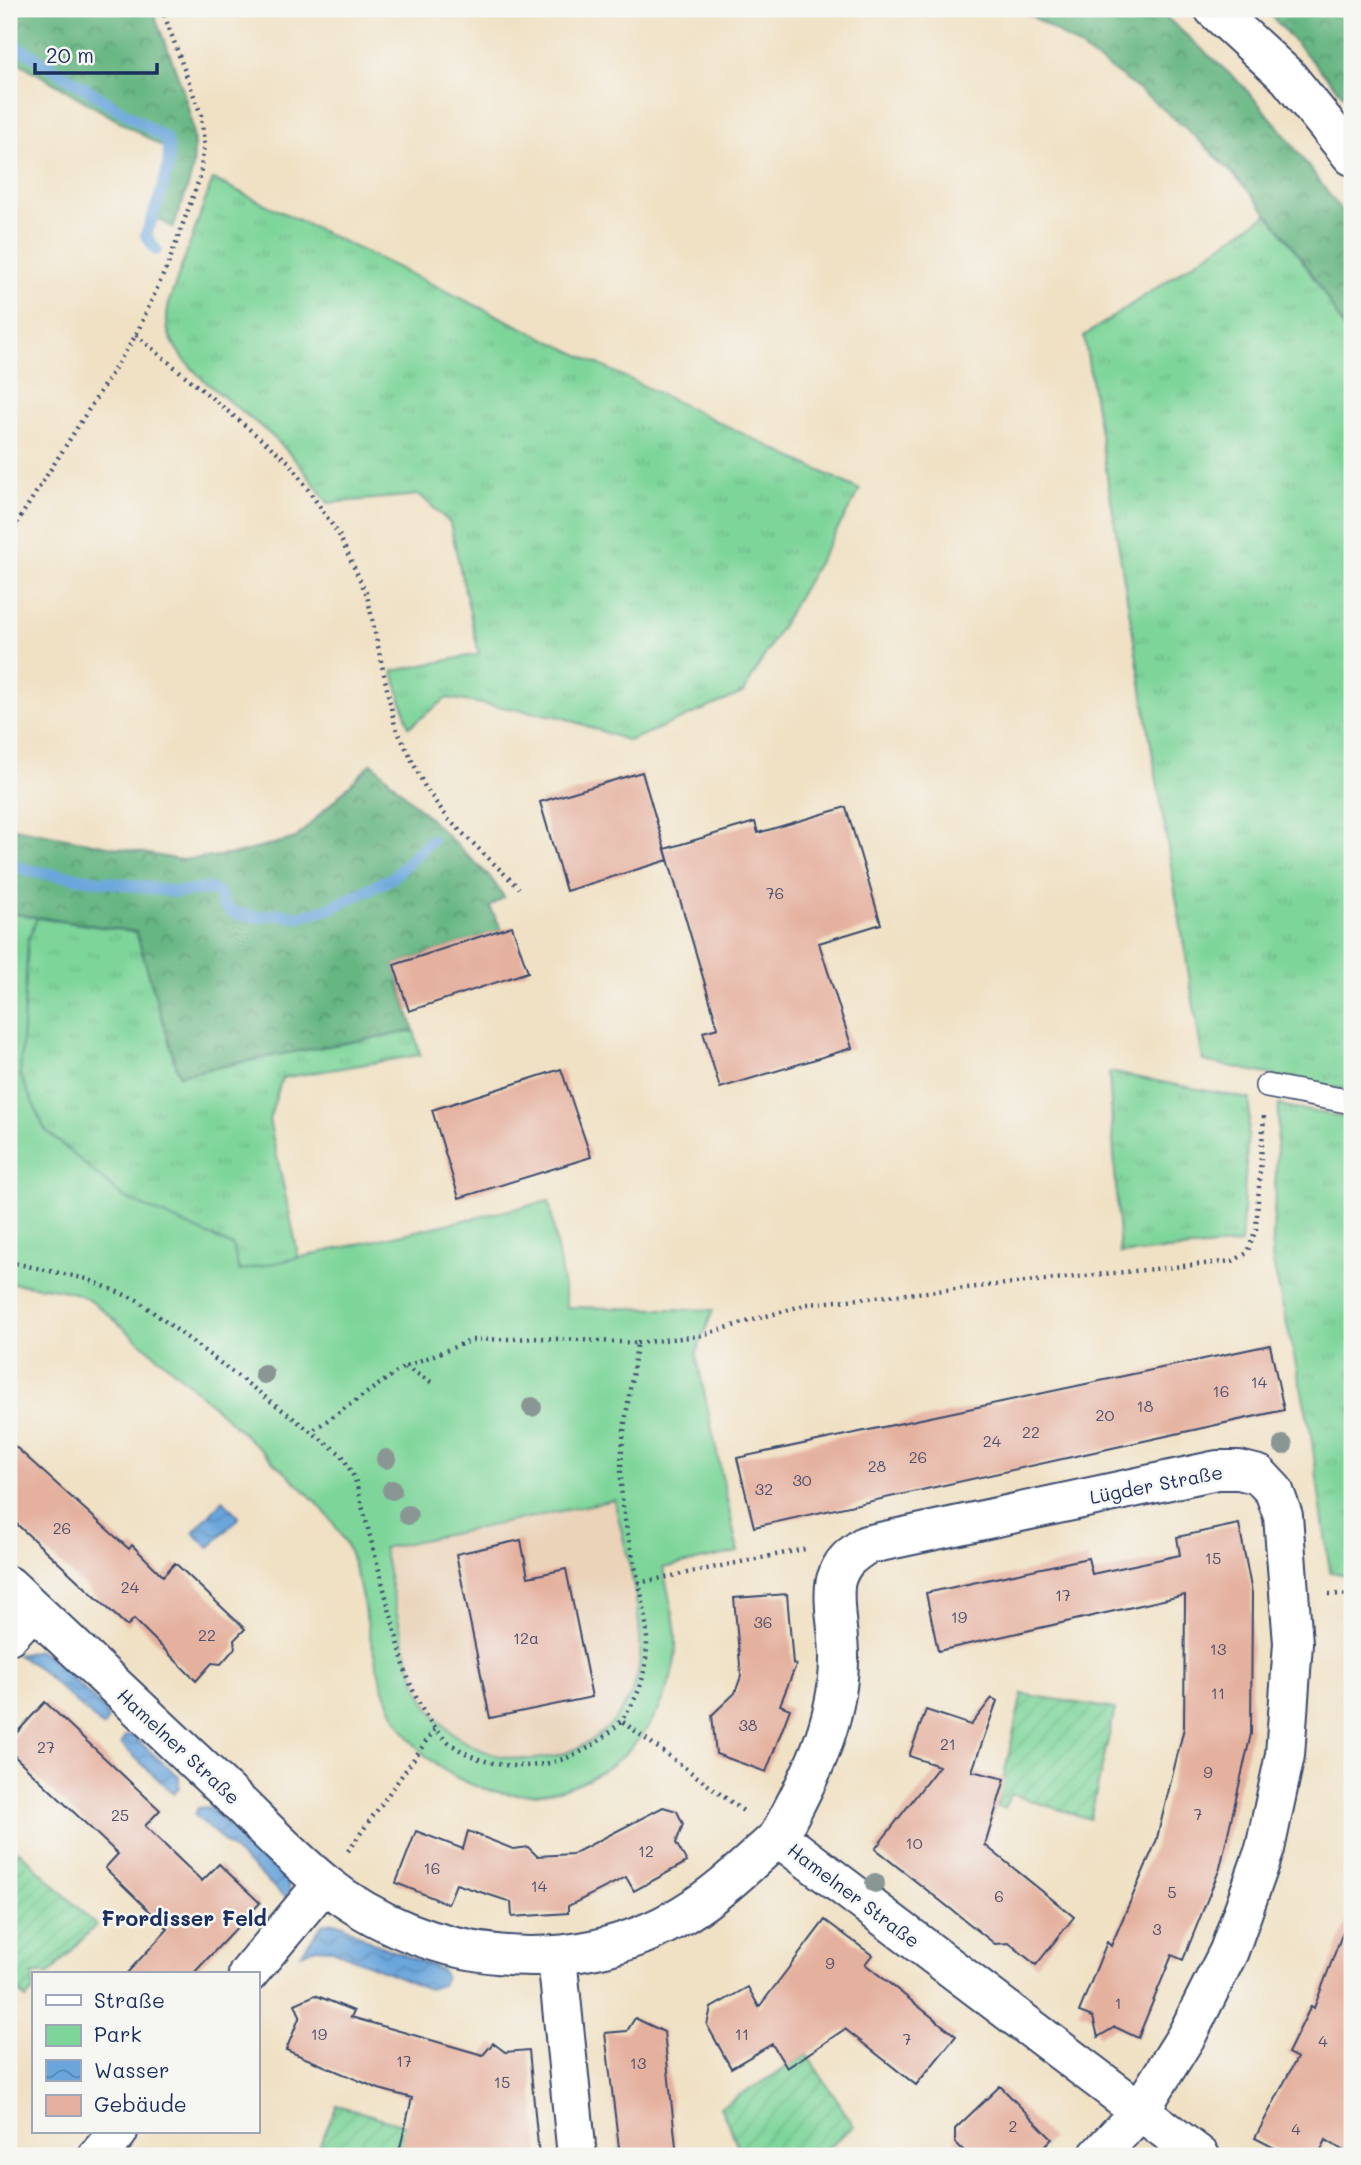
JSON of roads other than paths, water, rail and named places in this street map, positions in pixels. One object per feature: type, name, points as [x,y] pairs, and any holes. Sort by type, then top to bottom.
[{"type":"street","points":[[1214,9],[1288,77],[1352,156]]},
{"type":"street","name":"Lügder Straße","points":[[778,1837],[815,1769],[831,1717],[839,1663],[835,1584],[843,1560],[866,1545],[1217,1470],[1239,1470],[1259,1475],[1274,1491],[1283,1516],[1293,1643],[1286,1755],[1265,1849],[1229,1951],[1187,2035],[1139,2112],[1098,2156]]},
{"type":"street","name":"Hamelner Straße","points":[[17,1610],[324,1884],[392,1926],[455,1948],[490,1954],[557,1957],[638,1938],[685,1914],[722,1887],[778,1837],[1200,2156]]},
{"type":"street","points":[[250,1972],[324,1884]]},
{"type":"street","points":[[557,1957],[577,2156]]},
{"type":"street","points":[[98,2156],[116,2134]]},
{"type":"lane","points":[[1267,1086],[1352,1102]]},
{"type":"water","points":[[223,1500],[239,1517],[209,1548],[193,1532]]},
{"type":"water","points":[[38,1650],[49,1656],[104,1709],[108,1719],[103,1727],[36,1666],[17,1655]]},
{"type":"water","points":[[125,1736],[134,1737],[179,1777],[179,1788],[174,1794],[121,1744]]},
{"type":"water","points":[[209,1807],[287,1878],[290,1892],[287,1899],[194,1814],[198,1808]]},
{"type":"water","points":[[334,1922],[373,1943],[441,1969],[445,1976],[442,1985],[429,1989],[330,1949],[316,1948],[301,1954],[323,1924]]},
{"type":"waterway","points":[[9,41],[165,138],[169,159],[167,172],[146,235],[156,250]]},
{"type":"waterway","points":[[9,864],[31,871],[177,892],[212,889],[221,896],[222,904],[234,913],[259,917],[278,914],[299,917],[331,908],[392,878],[431,840]]},
{"type":"district","name":"Frordisser Feld","points":[[184,1917]]}]
